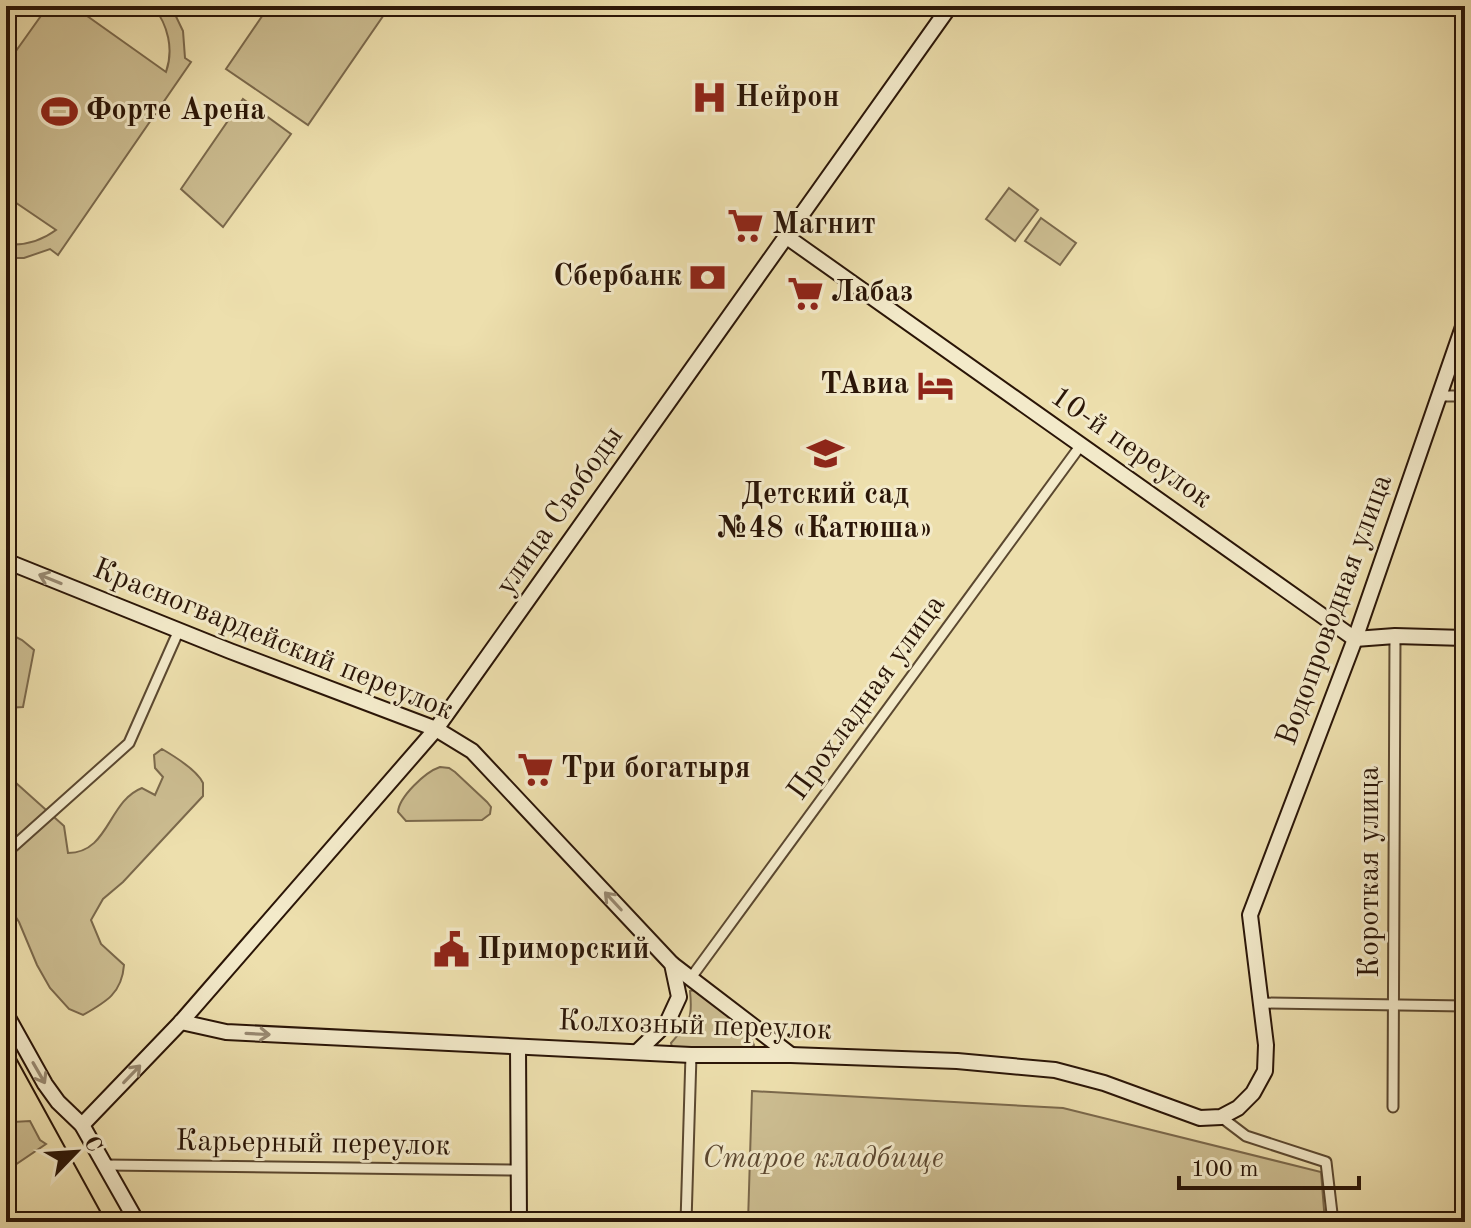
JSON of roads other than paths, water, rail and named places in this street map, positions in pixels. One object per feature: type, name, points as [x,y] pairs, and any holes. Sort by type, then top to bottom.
[{"type":"main road","name":"улица Свободы","points":[[82,1125],[181,1022],[436,729],[950,6]]},
{"type":"main road","name":"10-й переулок","points":[[787,237],[1355,639]]},
{"type":"main road","name":"Водопроводная улица","points":[[1262,1003],[1250,915],[1355,639],[1465,321]]},
{"type":"main road","name":"Красногвардейский переулок","points":[[6,561],[436,729],[472,751],[672,964],[791,1055]]},
{"type":"main road","points":[[1355,639],[1395,636],[1465,638]]},
{"type":"main road","points":[[637,1052],[667,1023],[679,997],[672,964]]},
{"type":"main road","points":[[1221,1117],[1238,1108],[1253,1093],[1265,1071],[1262,1003]]},
{"type":"main road","points":[[6,1014],[45,1084],[58,1102],[82,1125],[137,1222]]},
{"type":"main road","name":"Колхозный переулок","points":[[181,1022],[226,1032],[518,1047],[691,1055],[957,1061],[1055,1070],[1104,1083],[1200,1118],[1221,1117]]},
{"type":"main road","points":[[518,1047],[519,1222]]},
{"type":"street","points":[[1440,396],[1465,396]]},
{"type":"street","name":"Прохладная улица","points":[[690,979],[1081,445]]},
{"type":"street","points":[[6,853],[129,743],[179,630]]},
{"type":"street","name":"Короткая улица","points":[[1393,1107],[1395,636]]},
{"type":"street","points":[[1262,1003],[1465,1006]]},
{"type":"street","points":[[686,1222],[691,1055]]},
{"type":"street","points":[[1221,1117],[1246,1136],[1326,1162],[1333,1222]]},
{"type":"street","name":"Карьерный переулок","points":[[106,1165],[518,1170]]},
{"type":"tram line","points":[[6,1040],[106,1222]]},
{"type":"place","name":"Нейрон","points":[[709,98]]},
{"type":"place","name":"Форте Арена","points":[[60,111]]},
{"type":"place","name":"Магнит","points":[[746,225]]},
{"type":"place","name":"Сбербанк","points":[[708,277]]},
{"type":"place","name":"Лабаз","points":[[805,293]]},
{"type":"place","name":"ТАвиа","points":[[935,385]]},
{"type":"place","name":"Детский сад №48 «Катюша»","points":[[825,454]]},
{"type":"place","name":"Три богатыря","points":[[535,769]]},
{"type":"place","name":"Приморский","points":[[451,950]]},
{"type":"park label","name":"Старое кладбище","points":[[823,1159]]}]
